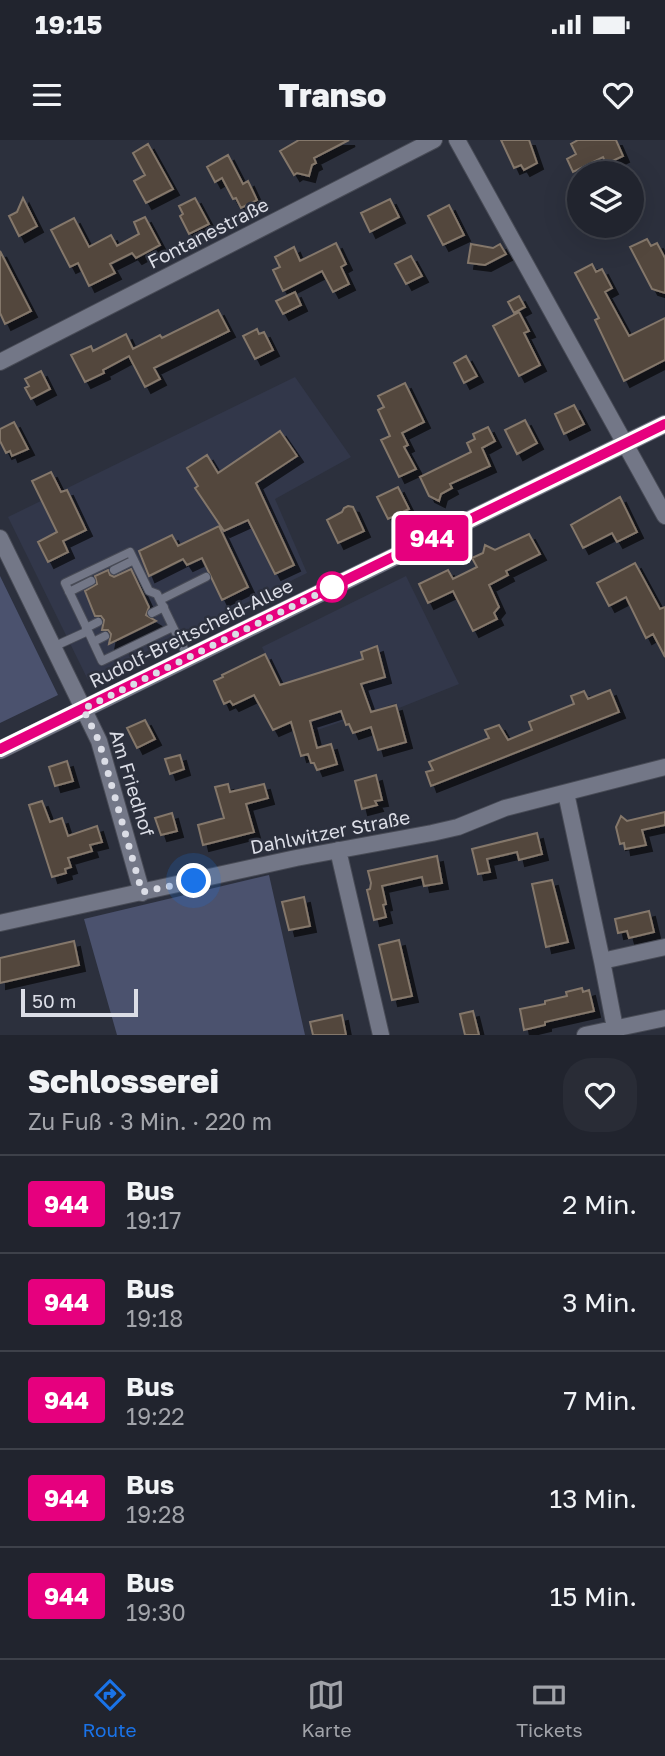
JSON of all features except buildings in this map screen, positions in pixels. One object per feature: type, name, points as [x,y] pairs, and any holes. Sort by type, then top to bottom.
[{"type":"street","name":"Fontanestraße","points":[[0,362],[434,140]]},
{"type":"street","points":[[457,140],[665,516]]},
{"type":"street","name":"Rudolf-Breitscheid-Allee","points":[[0,750],[665,424]]},
{"type":"street","name":"Am Friedhof","points":[[0,538],[99,741],[142,892]]},
{"type":"street","name":"Dahlwitzer Straße","points":[[0,923],[338,850],[458,827],[505,808],[665,767]]},
{"type":"street","points":[[566,793],[615,1028]]},
{"type":"street","points":[[338,850],[381,1035]]},
{"type":"street","points":[[602,961],[665,947]]},
{"type":"street","points":[[585,1035],[665,1018]]},
{"type":"lane","points":[[173,627],[102,661],[65,583],[130,552],[149,591],[160,600],[188,657]]},
{"type":"lane","points":[[114,570],[134,560]]},
{"type":"lane","points":[[145,600],[160,600],[206,578]]},
{"type":"lane","points":[[69,592],[91,581]]},
{"type":"lane","points":[[152,613],[160,600]]},
{"type":"lane","points":[[53,647],[98,622]]},
{"type":"lane","points":[[93,642],[105,636]]},
{"type":"shaded area","points":[[295,377],[351,457],[275,499],[307,573],[88,680],[8,517]]},
{"type":"shaded area","points":[[0,576],[58,695],[0,723]]},
{"type":"shaded area","points":[[406,576],[459,684],[399,708],[396,703],[297,737],[280,685],[262,647]]},
{"type":"shaded area","points":[[269,875],[305,1035],[117,1035],[84,919]]},
{"type":"bus line","name":"944","points":[[0,749],[665,424]]},
{"type":"route","points":[[194,881],[142,892],[99,741],[83,709],[332,587]]}]
